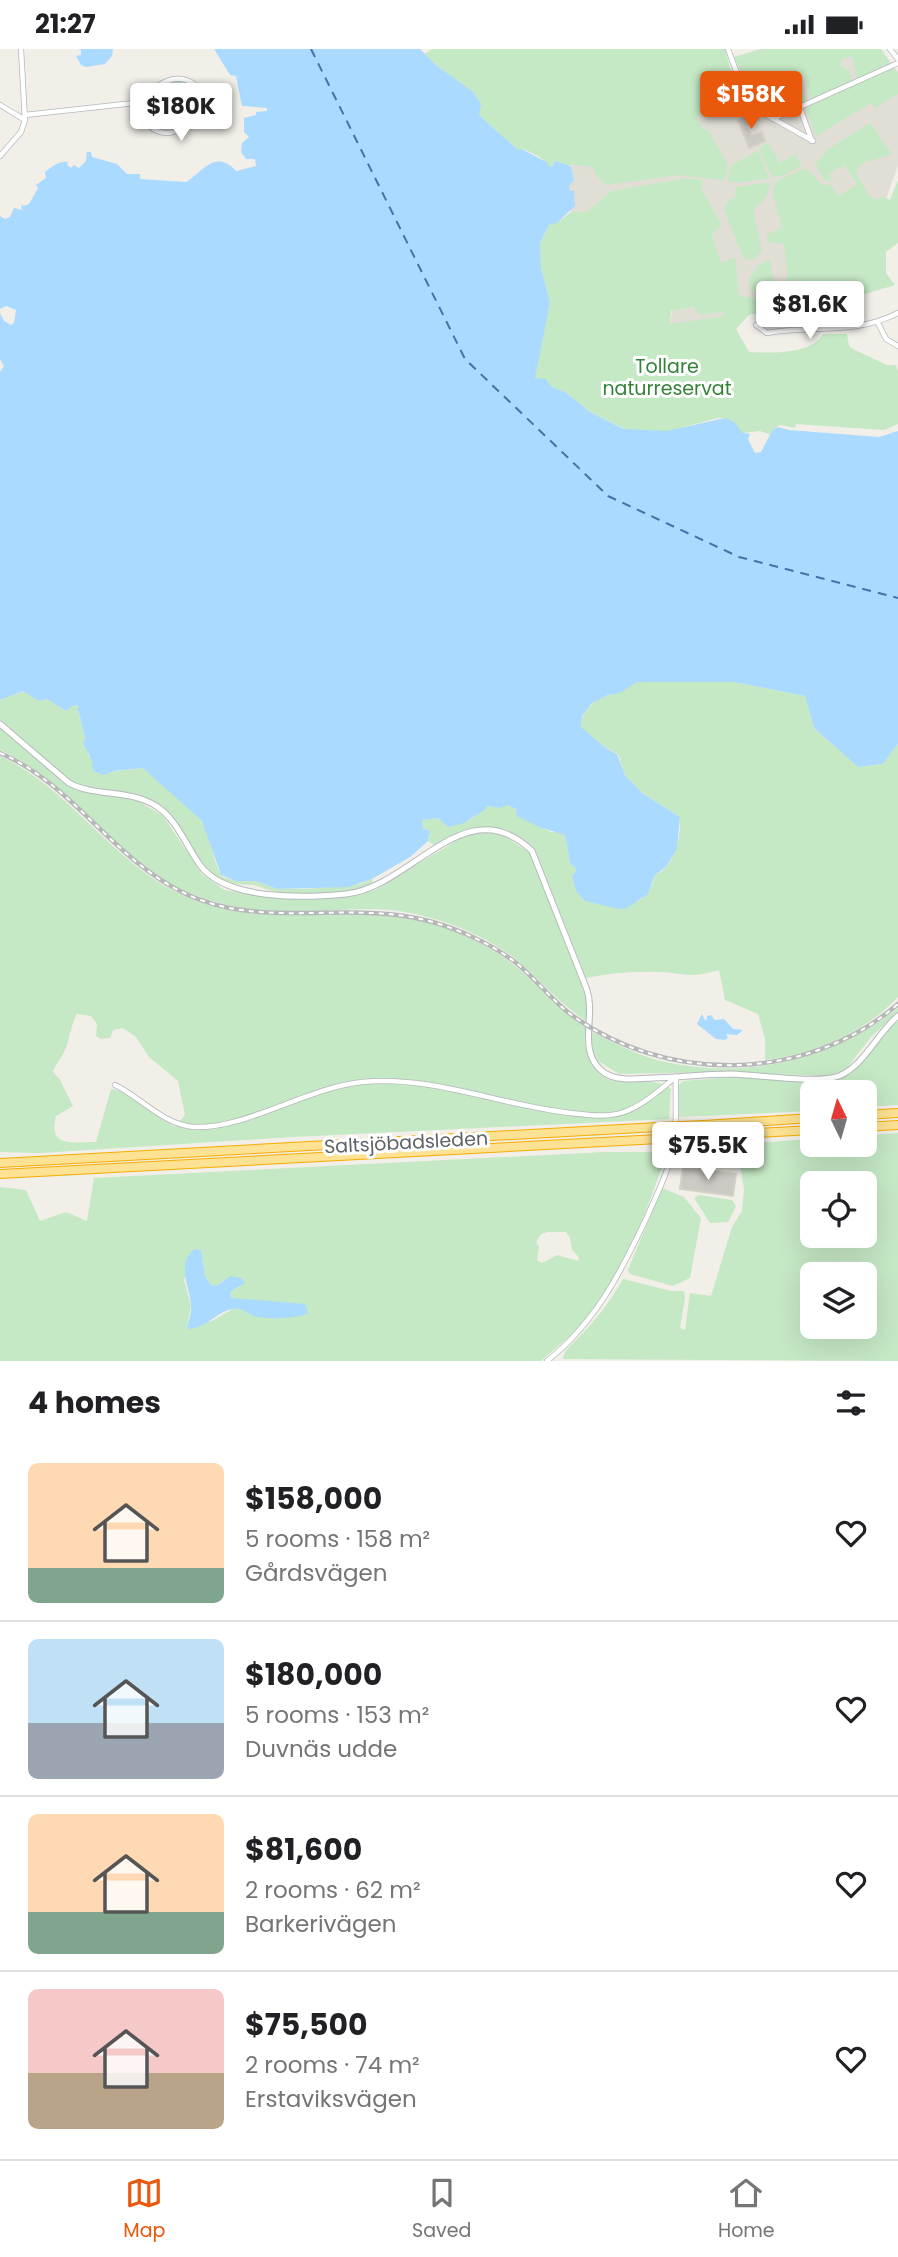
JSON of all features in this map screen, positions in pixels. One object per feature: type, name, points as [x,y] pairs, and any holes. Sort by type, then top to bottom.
[{"type":"highway","points":[[877,1114],[898,1113]]},
{"type":"highway","name":"Saltsjöbadsleden","points":[[0,1163],[800,1119]]},
{"type":"highway","points":[[877,1126],[898,1125]]},
{"type":"highway","name":"Saltsjöbadsleden","points":[[0,1174],[800,1131]]},
{"type":"street","points":[[0,156],[20,132],[25,117],[21,49]]},
{"type":"street","points":[[729,49],[730,60],[738,76],[765,114],[813,141],[800,108]]},
{"type":"street","points":[[773,119],[898,61],[890,49]]},
{"type":"street","points":[[0,105],[25,117],[134,103],[166,81],[180,78],[194,84],[200,101],[190,123],[165,133],[146,123],[134,103]]},
{"type":"street","points":[[756,325],[767,333],[802,328],[842,329],[878,323],[898,313]]},
{"type":"street","points":[[878,323],[886,339],[898,346]]},
{"type":"street","points":[[0,724],[69,783],[81,788],[127,795],[156,806],[173,822],[194,857],[212,879],[233,888],[285,895],[360,892],[468,831],[496,830],[516,839],[532,851],[587,990],[592,1010],[588,1039],[593,1061],[605,1073],[617,1077],[731,1074],[838,1076],[854,1065],[885,1027],[898,1016]]},
{"type":"street","points":[[115,1085],[158,1113],[194,1126],[226,1123],[345,1085],[388,1081],[435,1087],[553,1111],[611,1115],[641,1104],[676,1077]]},
{"type":"street","points":[[547,1361],[586,1324],[606,1299],[621,1272],[671,1157],[676,1077]]},
{"type":"shaded area","points":[[881,49],[898,72],[898,165],[886,199],[882,196],[786,287],[758,298],[729,315],[670,325],[672,311],[695,307],[723,270],[712,234],[722,225],[701,188],[703,180],[687,178],[611,191],[587,212],[571,212],[574,190],[569,191],[569,186],[574,180],[571,166],[687,115],[789,77],[804,74],[839,58]]},
{"type":"green space","points":[[432,49],[725,49],[730,68],[758,107],[737,112],[735,109],[743,105],[740,99],[735,101],[733,98],[696,117],[702,128],[709,131],[728,165],[724,180],[679,175],[605,185],[593,171],[595,169],[555,161],[552,167],[534,154],[523,149],[518,150],[479,115],[469,90],[423,55]]},
{"type":"green space","points":[[761,49],[881,49],[890,63],[883,69],[857,80],[852,57],[842,59],[840,65],[849,69],[852,83],[811,100],[804,75],[792,76],[790,85],[803,89],[807,102],[771,116],[746,84],[734,57]]},
{"type":"green space","points":[[892,68],[898,72],[898,94],[875,108],[871,103],[816,136],[806,108]]},
{"type":"green space","points":[[179,80],[190,86],[197,99],[193,113],[186,122],[176,128],[156,128],[148,122],[143,113],[143,101],[163,86]]},
{"type":"green space","name":"Tollare naturreservat","points":[[870,123],[892,154],[860,164],[855,172],[870,196],[877,200],[882,196],[890,200],[898,180],[898,243],[886,252],[886,273],[895,285],[855,297],[800,304],[749,315],[736,329],[749,352],[767,353],[810,346],[823,334],[847,334],[849,346],[853,349],[887,365],[896,365],[898,424],[884,430],[796,424],[795,428],[779,425],[771,435],[760,431],[743,433],[725,418],[718,418],[669,431],[629,431],[590,412],[565,392],[552,387],[546,379],[535,379],[536,362],[550,302],[541,268],[540,243],[551,223],[557,223],[571,212],[587,212],[611,191],[687,178],[703,180],[701,188],[722,225],[712,234],[721,263],[735,257],[739,296],[758,298],[791,282],[785,277],[788,276],[784,244],[769,242],[766,235],[782,228],[772,192],[777,181],[806,168],[821,184],[831,185],[839,196],[857,184],[844,165],[829,174],[832,181],[824,180],[815,164],[825,151]],"holes":[[[694,307],[699,315],[724,312],[724,316],[670,324],[671,311]]]},
{"type":"green space","points":[[768,143],[780,163],[795,154],[802,165],[785,175],[772,177],[759,148]]},
{"type":"green space","points":[[758,151],[769,178],[738,183],[727,181],[731,165]]},
{"type":"green space","points":[[770,182],[766,197],[755,207],[754,215],[762,250],[754,259],[747,260],[742,255],[724,209],[730,199],[735,198],[736,187]]},
{"type":"green space","points":[[770,259],[773,277],[780,285],[751,293],[749,279],[757,266]]},
{"type":"green space","points":[[637,682],[734,682],[805,696],[814,728],[858,767],[883,764],[898,744],[898,997],[854,1032],[802,1053],[765,1060],[765,1039],[758,1014],[725,1000],[719,970],[694,975],[640,972],[586,978],[535,849],[524,839],[499,828],[487,828],[462,833],[436,846],[428,841],[430,835],[423,829],[422,820],[438,818],[448,827],[470,820],[487,806],[508,805],[516,809],[518,816],[551,832],[562,832],[565,835],[570,863],[577,869],[574,884],[585,901],[618,905],[637,901],[645,896],[655,875],[668,865],[676,850],[680,817],[642,793],[625,775],[618,754],[603,746],[581,727],[587,709],[593,703]]},
{"type":"green space","points":[[24,691],[39,701],[47,699],[66,711],[74,705],[79,706],[77,711],[86,737],[86,749],[94,762],[108,772],[143,768],[185,803],[204,825],[223,877],[236,881],[255,881],[278,889],[360,884],[372,879],[373,884],[349,891],[311,895],[285,893],[221,880],[205,867],[179,825],[166,810],[136,795],[70,781],[0,719],[0,700]]},
{"type":"green space","points":[[0,728],[70,787],[138,801],[163,816],[202,874],[224,890],[282,898],[349,897],[375,890],[464,836],[488,832],[504,836],[530,853],[588,1002],[588,1022],[561,1002],[509,954],[468,931],[439,920],[385,910],[263,911],[219,903],[190,893],[139,862],[50,781],[0,750]]},
{"type":"green space","points":[[0,756],[50,788],[138,868],[189,898],[218,908],[248,913],[399,917],[440,926],[473,940],[514,965],[586,1027],[586,1050],[600,1074],[619,1082],[651,1082],[671,1089],[669,1119],[293,1137],[41,1153],[0,1152]],"holes":[[[77,1014],[91,1016],[97,1024],[96,1036],[101,1039],[110,1038],[113,1030],[123,1028],[136,1037],[149,1057],[178,1081],[185,1115],[175,1127],[121,1091],[111,1089],[96,1142],[71,1142],[59,1138],[54,1126],[56,1116],[73,1106],[53,1072],[66,1048]]]},
{"type":"green space","points":[[898,1008],[898,1012],[871,1037],[846,1069],[828,1076],[721,1072],[619,1074],[598,1061],[593,1051],[590,1031],[636,1053],[665,1062],[696,1067],[758,1067],[817,1053],[846,1041]]},
{"type":"green space","points":[[898,1021],[898,1105],[877,1106],[877,1080],[834,1080],[860,1065]]},
{"type":"green space","points":[[731,1077],[800,1081],[800,1112],[679,1117],[679,1085],[683,1081]]},
{"type":"green space","points":[[898,1133],[898,1361],[563,1359],[567,1349],[602,1311],[623,1279],[671,1291],[684,1291],[680,1328],[685,1330],[690,1293],[711,1296],[732,1227],[742,1211],[744,1189],[738,1153],[740,1144],[800,1140],[800,1157],[877,1157],[877,1134]]},
{"type":"green space","points":[[605,1152],[667,1152],[634,1241],[612,1283],[585,1321],[541,1361],[0,1361],[0,1187],[26,1190],[40,1221],[66,1212],[87,1221],[94,1178]],"holes":[[[566,1232],[572,1250],[579,1257],[578,1261],[557,1255],[542,1263],[537,1260],[539,1247],[536,1242],[541,1234]],[[195,1249],[201,1250],[205,1276],[211,1285],[216,1286],[224,1280],[241,1286],[230,1292],[231,1298],[245,1310],[233,1309],[212,1321],[187,1326],[191,1306],[184,1280]]]},
{"type":"green space","points":[[662,1188],[684,1197],[701,1218],[690,1278],[673,1286],[630,1274],[628,1270]]},
{"type":"green space","points":[[699,1195],[732,1200],[736,1206],[728,1222],[710,1223],[694,1198]]},
{"type":"water","points":[[78,49],[113,49],[112,56],[105,64],[86,67],[81,65],[76,56],[81,55],[81,50]]},
{"type":"water","points":[[214,49],[420,49],[436,65],[473,92],[481,104],[479,115],[518,150],[522,149],[548,163],[548,166],[552,167],[555,161],[571,166],[574,180],[569,186],[570,191],[574,190],[575,206],[557,223],[550,224],[540,243],[541,268],[550,302],[535,378],[546,379],[552,387],[565,392],[590,412],[624,429],[667,431],[725,418],[734,422],[743,433],[750,434],[748,439],[755,453],[761,452],[772,431],[778,427],[879,437],[898,431],[898,744],[883,764],[858,767],[814,728],[805,696],[734,682],[637,682],[620,693],[608,695],[591,704],[582,716],[581,727],[617,754],[625,775],[642,793],[680,817],[677,849],[666,867],[655,875],[648,894],[627,908],[619,909],[585,901],[576,891],[572,876],[577,870],[570,863],[565,835],[539,827],[517,816],[516,809],[508,805],[500,808],[487,806],[464,823],[448,827],[438,818],[422,820],[423,829],[430,831],[428,841],[410,857],[372,879],[348,887],[278,889],[255,881],[236,881],[221,875],[202,821],[143,768],[114,771],[104,775],[93,771],[92,761],[83,743],[86,737],[77,710],[79,706],[74,705],[66,711],[47,699],[39,701],[23,691],[0,700],[0,372],[4,366],[0,359],[0,313],[4,321],[11,325],[14,323],[16,310],[6,306],[0,309],[0,216],[5,219],[10,217],[14,208],[22,210],[21,204],[29,204],[38,188],[36,185],[46,178],[45,172],[50,168],[68,162],[67,165],[71,168],[74,165],[79,168],[86,161],[87,152],[91,152],[92,157],[117,164],[127,174],[140,174],[140,179],[186,182],[215,162],[222,162],[236,171],[256,166],[255,159],[246,159],[241,152],[242,143],[249,137],[244,132],[244,118],[256,115],[256,112],[267,111],[267,108],[242,106],[236,76],[230,75]]},
{"type":"water","points":[[702,1014],[705,1020],[711,1015],[715,1020],[724,1019],[733,1029],[743,1030],[737,1035],[726,1034],[728,1038],[725,1040],[716,1039],[697,1024]]},
{"type":"water","points":[[195,1249],[201,1250],[205,1276],[211,1285],[216,1286],[231,1276],[241,1278],[245,1283],[230,1292],[231,1298],[305,1304],[308,1313],[290,1318],[266,1318],[234,1309],[189,1329],[187,1327],[191,1304],[185,1267],[189,1254]]},
{"type":"building","points":[[754,113],[757,120],[747,124],[752,136],[762,132],[765,141],[749,148],[738,120]]},
{"type":"building","points":[[683,1167],[736,1174],[733,1196],[680,1189]]},
{"type":"ferry route","points":[[311,49],[465,359],[608,496],[739,557],[898,598]]},
{"type":"railway","points":[[0,753],[48,782],[133,859],[180,891],[210,903],[241,910],[398,915],[452,928],[506,955],[569,1013],[607,1037],[648,1053],[691,1063],[735,1065],[779,1061],[822,1049],[862,1030],[898,1004]]}]
